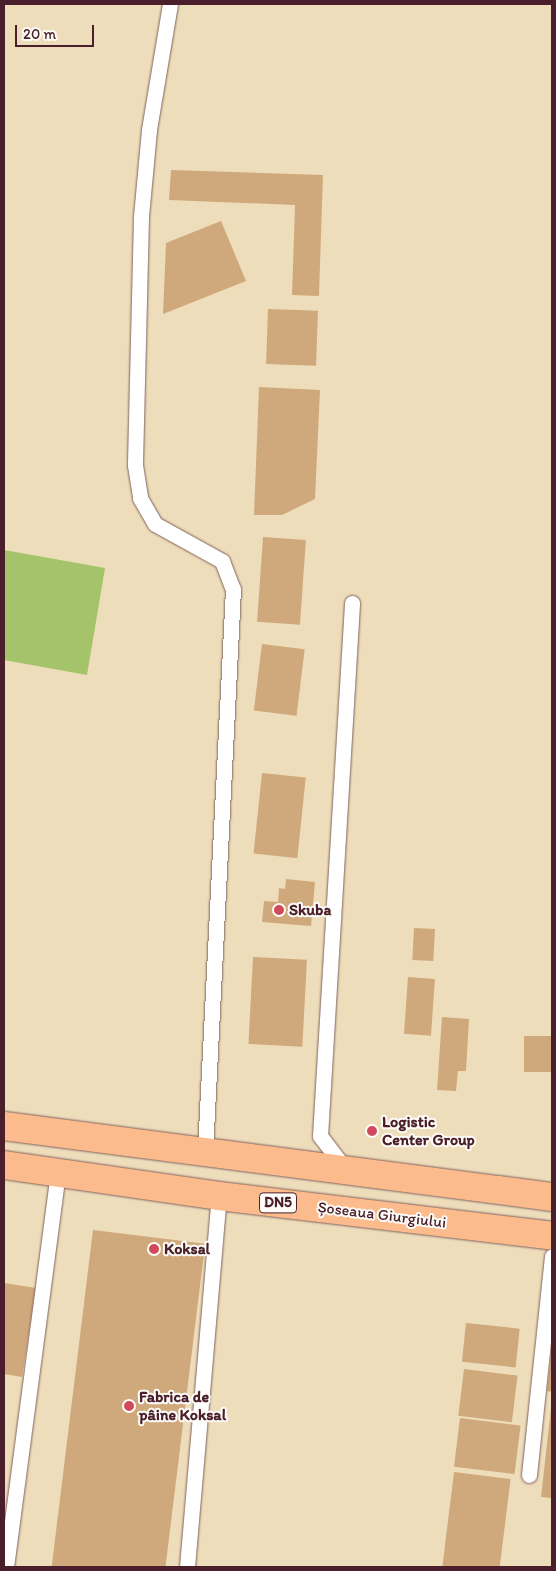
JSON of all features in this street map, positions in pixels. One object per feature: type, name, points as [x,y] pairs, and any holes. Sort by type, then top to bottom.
[{"type":"highway","points":[[4,1126],[552,1197]]},
{"type":"highway","name":"Șoseaua Giurgiului","points":[[4,1165],[219,1196],[552,1236]]},
{"type":"lane","points":[[170,4],[149,130],[141,217],[135,465],[140,498],[155,524],[222,561],[233,589],[205,1152]]},
{"type":"lane","points":[[347,1171],[320,1136],[352,604]]},
{"type":"lane","points":[[6,1567],[58,1173]]},
{"type":"lane","points":[[187,1567],[219,1196]]},
{"type":"lane","points":[[529,1475],[552,1256]]},
{"type":"green space","points":[[4,550],[105,568],[87,675],[4,660]]},
{"type":"building","points":[[171,170],[323,175],[319,296],[292,295],[295,205],[169,200]]},
{"type":"building","points":[[221,221],[246,281],[163,314],[166,243]]},
{"type":"building","points":[[268,309],[318,311],[316,366],[266,364]]},
{"type":"building","points":[[259,387],[320,390],[315,499],[282,515],[254,515]]},
{"type":"building","points":[[263,537],[306,540],[300,625],[257,622]]},
{"type":"building","points":[[262,644],[305,649],[297,716],[254,711]]},
{"type":"building","points":[[262,773],[306,778],[297,858],[254,854]]},
{"type":"building","points":[[286,879],[315,882],[311,926],[262,922],[264,901],[278,902],[279,888],[285,889]]},
{"type":"building","points":[[414,928],[435,929],[433,961],[412,960]]},
{"type":"building","points":[[253,957],[307,960],[302,1047],[248,1044]]},
{"type":"building","points":[[408,977],[435,979],[431,1036],[404,1034]]},
{"type":"building","points":[[442,1017],[469,1019],[466,1071],[458,1071],[456,1091],[437,1090]]},
{"type":"building","points":[[524,1036],[552,1036],[552,1072],[524,1072]]},
{"type":"building","name":"Fabrica de pâine Koksal","points":[[93,1230],[205,1244],[165,1567],[52,1566]]},
{"type":"building","points":[[4,1283],[36,1288],[22,1377],[4,1374]]},
{"type":"building","points":[[466,1323],[520,1329],[516,1367],[462,1362]]},
{"type":"building","points":[[552,1354],[552,1392],[547,1391]]},
{"type":"building","points":[[464,1369],[518,1376],[512,1422],[458,1416]]},
{"type":"building","points":[[552,1408],[552,1498],[541,1497]]},
{"type":"building","points":[[460,1418],[521,1425],[515,1474],[454,1467]]},
{"type":"building","points":[[454,1472],[511,1479],[500,1567],[442,1567]]},
{"type":"place","name":"Skuba","points":[[279,910]]},
{"type":"place","name":"Logistic Center Group","points":[[372,1131]]},
{"type":"place","name":"Koksal","points":[[154,1249]]},
{"type":"place","name":"Fabrica de pâine Koksal","points":[[129,1406]]}]
